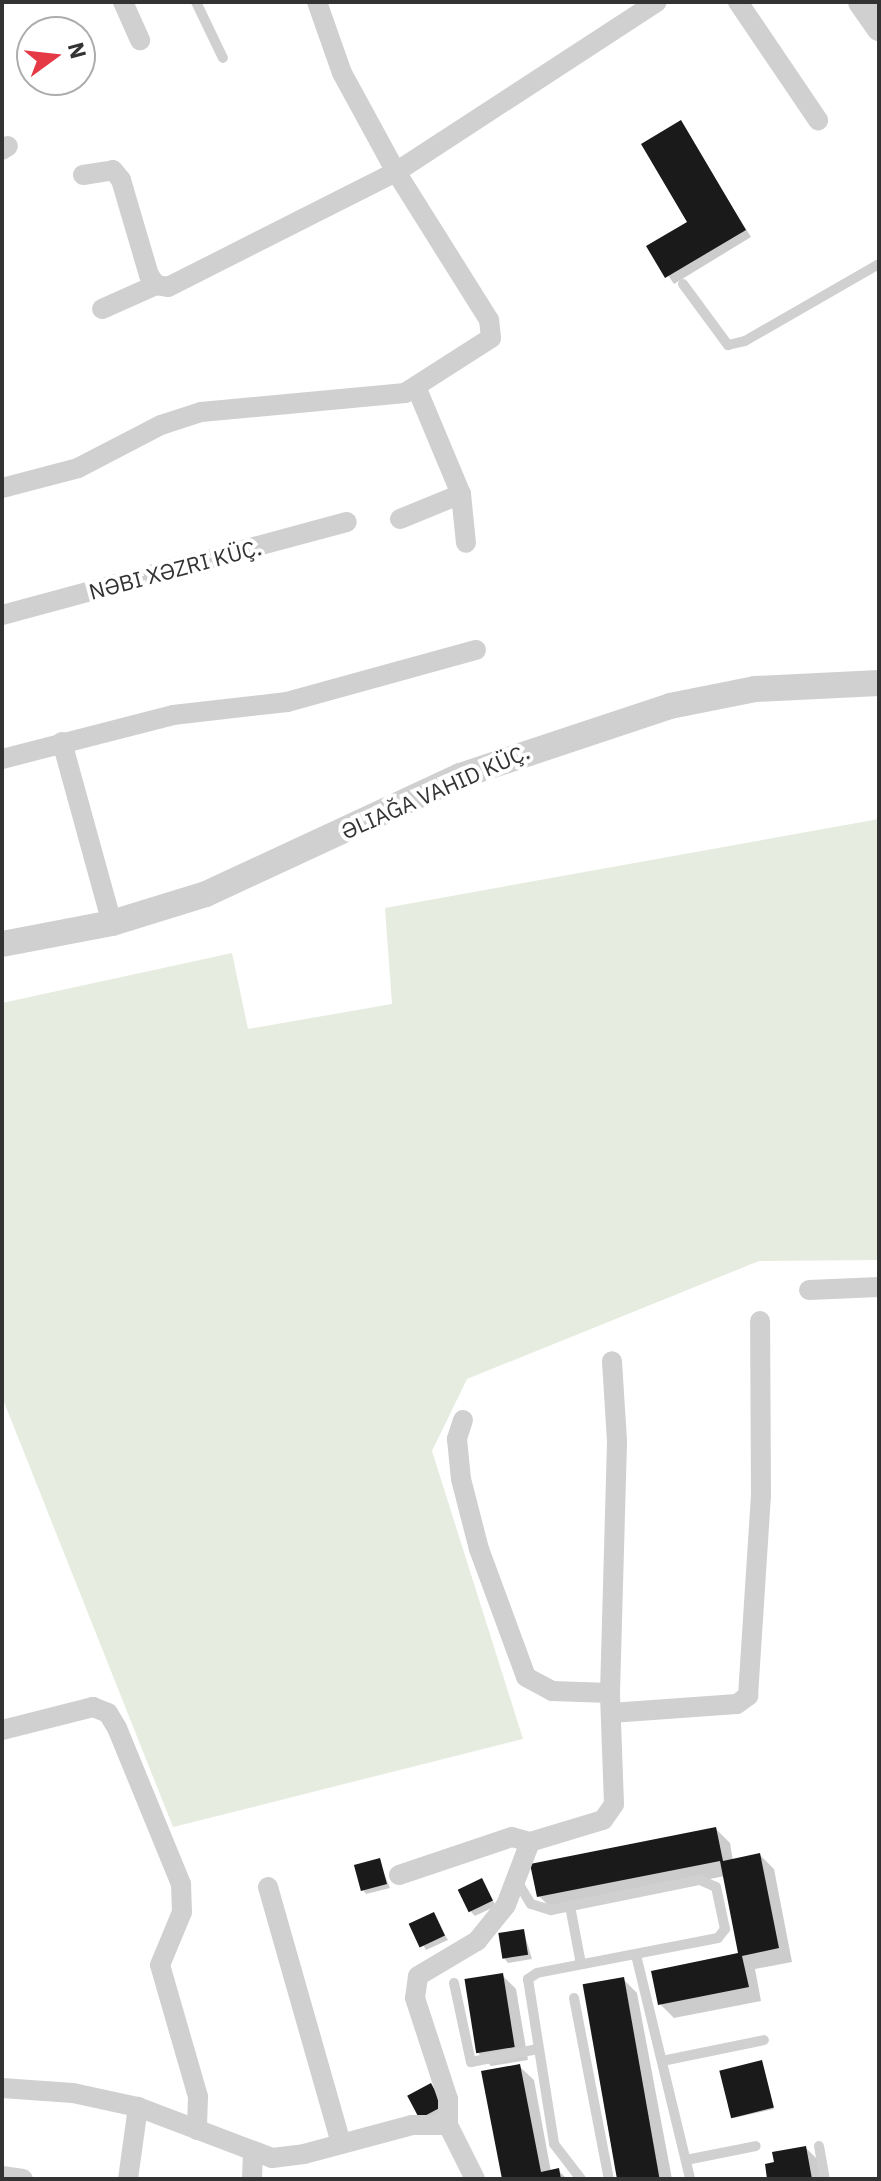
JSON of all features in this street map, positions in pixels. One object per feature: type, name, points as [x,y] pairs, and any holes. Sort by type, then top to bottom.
[{"type":"street","points":[[123,2],[140,40]]},
{"type":"street","points":[[2,488],[78,468],[161,425],[201,412],[385,396],[417,389],[491,338],[493,330],[396,172],[342,73],[317,2]]},
{"type":"street","points":[[102,309],[156,285],[168,287],[201,275],[396,172],[657,2]]},
{"type":"street","points":[[738,2],[818,120]]},
{"type":"street","points":[[861,2],[879,28]]},
{"type":"street","points":[[83,175],[113,170],[121,180],[156,285]]},
{"type":"street","points":[[417,389],[461,494],[466,543]]},
{"type":"street","points":[[400,519],[461,494]]},
{"type":"street","name":"NƏBI XƏZRI KÜÇ.","points":[[2,615],[347,522]]},
{"type":"street","points":[[2,759],[173,715],[287,702],[476,650]]},
{"type":"street","name":"ƏLIAĞA VAHID KÜÇ.","points":[[2,944],[112,923],[206,894],[421,792],[546,743],[698,699],[755,689],[879,683]]},
{"type":"street","points":[[62,742],[112,923]]},
{"type":"street","points":[[809,1290],[879,1287]]},
{"type":"street","points":[[463,1420],[457,1439],[461,1479],[479,1549],[526,1677],[552,1691],[610,1703],[737,1704],[748,1696],[761,1496],[760,1321]]},
{"type":"street","points":[[399,1875],[512,1837],[530,1842],[610,1815],[617,1441],[612,1361]]},
{"type":"street","points":[[2,1730],[93,1707],[108,1713],[117,1728],[181,1884],[182,1912],[160,1965],[198,2097],[197,2130]]},
{"type":"street","points":[[475,2179],[448,2125],[448,2099],[415,1985],[418,1976],[477,1941],[506,1905],[530,1842]]},
{"type":"street","points":[[268,1887],[341,2144]]},
{"type":"street","points":[[2,2088],[73,2093],[138,2107],[253,2154],[288,2157],[425,2123],[448,2125]]},
{"type":"street","points":[[128,2179],[138,2107]]},
{"type":"street","points":[[252,2179],[253,2154]]},
{"type":"street","points":[[2,2176],[23,2179]]},
{"type":"lane","points":[[196,2],[223,58]]},
{"type":"lane","points":[[683,284],[728,345],[745,341],[879,264]]},
{"type":"lane","points":[[520,1886],[540,1910],[700,1880],[716,1887],[723,1934],[636,1955],[581,1964],[528,1979],[554,2144],[581,2179]]},
{"type":"lane","points":[[570,1906],[581,1964]]},
{"type":"lane","points":[[636,1955],[690,2179]]},
{"type":"lane","points":[[454,1983],[471,2062],[538,2049]]},
{"type":"lane","points":[[574,1998],[609,2179]]},
{"type":"lane","points":[[662,2061],[764,2040]]},
{"type":"lane","points":[[686,2160],[756,2146]]},
{"type":"lane","points":[[819,2146],[825,2179]]},
{"type":"shaded area","points":[[879,819],[879,1260],[759,1261],[467,1379],[432,1451],[523,1739],[173,1827],[2,1397],[2,1003],[232,953],[248,1029],[392,1004],[385,908]]},
{"type":"building","points":[[681,120],[746,230],[665,278],[646,246],[687,222],[641,144]]},
{"type":"building","points":[[716,1827],[723,1861],[760,1853],[779,1948],[742,1956],[749,1987],[658,2005],[651,1971],[738,1953],[720,1861],[537,1897],[530,1864]]},
{"type":"building","points":[[380,1858],[387,1884],[361,1891],[354,1865]]},
{"type":"building","points":[[482,1878],[493,1900],[469,1912],[458,1890]]},
{"type":"building","points":[[434,1912],[445,1936],[420,1947],[409,1924]]},
{"type":"building","points":[[524,1929],[528,1955],[502,1959],[498,1933]]},
{"type":"building","points":[[503,1973],[515,2047],[476,2053],[464,1979]]},
{"type":"building","points":[[624,1977],[660,2179],[617,2179],[583,1984]]},
{"type":"building","points":[[762,2060],[774,2108],[731,2118],[719,2071]]},
{"type":"building","points":[[520,2064],[541,2172],[559,2168],[561,2179],[502,2179],[481,2071]]},
{"type":"building","points":[[431,2083],[443,2106],[419,2119],[407,2096]]},
{"type":"building","points":[[806,2146],[812,2179],[767,2179],[765,2164],[774,2162],[772,2152]]}]
